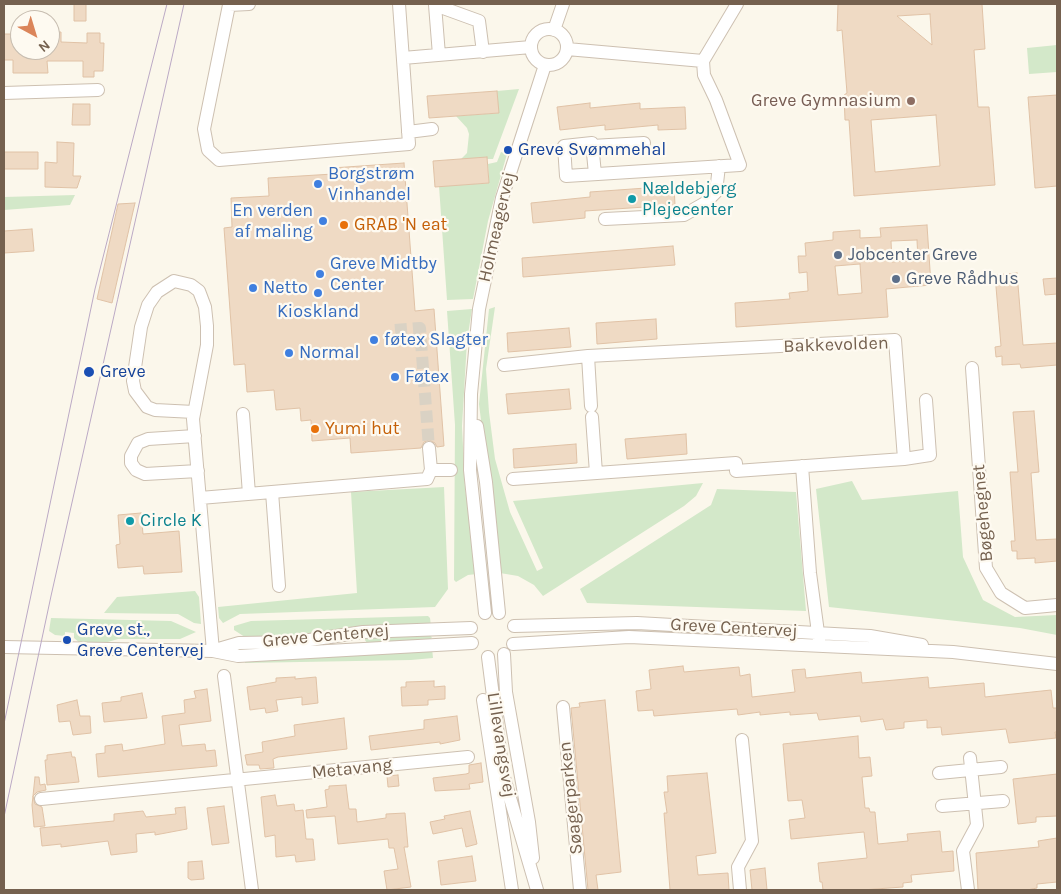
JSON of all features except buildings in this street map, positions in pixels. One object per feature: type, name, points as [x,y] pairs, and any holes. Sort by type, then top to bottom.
[{"type":"street","points":[[249,4],[229,5],[204,129],[204,139],[208,150],[219,160],[409,144],[399,4]]},
{"type":"street","points":[[462,15],[470,4]]},
{"type":"street","points":[[554,30],[563,4]]},
{"type":"street","points":[[644,143],[564,146],[566,176],[740,165],[716,100],[704,75],[703,61],[737,4]]},
{"type":"street","points":[[439,55],[435,5],[479,21],[483,52]]},
{"type":"street","points":[[548,29],[554,30],[564,37],[567,50],[565,55],[556,64],[545,65],[535,58],[531,47],[536,35],[548,29]]},
{"type":"street","points":[[403,58],[531,47]]},
{"type":"street","points":[[567,50],[703,61]]},
{"type":"street","name":"Holmeagervej","points":[[485,613],[470,470],[471,394],[483,283],[502,198],[545,65]]},
{"type":"street","points":[[4,93],[98,90]]},
{"type":"street","points":[[408,132],[432,129]]},
{"type":"street","points":[[592,146],[595,174]]},
{"type":"street","points":[[605,219],[684,215],[705,203],[716,192],[719,166]]},
{"type":"street","points":[[194,415],[156,410],[148,407],[135,392],[133,381],[141,327],[148,305],[157,292],[174,281],[191,285],[199,292],[205,307],[207,344],[194,415],[213,651]]},
{"type":"street","name":"Bakkevolden","points":[[504,365],[588,356],[896,340],[904,459]]},
{"type":"street","points":[[588,356],[596,473]]},
{"type":"street","name":"Bøgehegnet","points":[[972,368],[986,568],[1001,593],[1025,608],[1057,605]]},
{"type":"street","name":"Holmeagervej","points":[[471,394],[486,482],[500,613]]},
{"type":"street","points":[[513,479],[736,463],[736,471],[904,459],[930,455],[926,400]]},
{"type":"street","points":[[244,414],[249,494]]},
{"type":"street","points":[[195,436],[148,439],[138,443],[131,456],[136,470],[145,474],[198,471]]},
{"type":"street","points":[[200,498],[427,479],[431,470],[429,448]]},
{"type":"street","points":[[802,466],[810,574],[820,646]]},
{"type":"street","points":[[431,470],[451,470]]},
{"type":"street","points":[[272,492],[279,586]]},
{"type":"street","points":[[485,613],[500,613],[506,616],[514,626],[513,644],[504,654],[488,657],[476,650],[472,643],[471,628],[479,617],[485,613]]},
{"type":"street","name":"Greve Centervej","points":[[514,626],[637,623],[819,633],[908,642],[953,652]]},
{"type":"street","name":"Greve Centervej","points":[[213,651],[238,643],[296,642],[363,632],[471,628]]},
{"type":"street","name":"Greve Centervej","points":[[513,644],[629,637],[953,652],[1057,664]]},
{"type":"street","name":"Greve Centervej","points":[[4,647],[213,651],[238,656],[472,643]]},
{"type":"street","name":"Lillevangsvej","points":[[488,657],[503,774],[537,890],[529,822],[506,692],[504,654]]},
{"type":"street","points":[[224,676],[236,781],[252,890]]},
{"type":"street","name":"Lillevangsvej","points":[[483,700],[512,890]]},
{"type":"street","name":"Søagerparken","points":[[563,707],[580,890]]},
{"type":"street","points":[[740,890],[738,867],[752,841],[742,740]]},
{"type":"street","name":"Metavang","points":[[41,800],[468,757]]},
{"type":"street","points":[[939,773],[971,764],[1001,767]]},
{"type":"street","points":[[968,890],[963,851],[977,825],[971,764]]},
{"type":"street","points":[[942,806],[1002,801]]},
{"type":"green space","points":[[1057,45],[1057,72],[1029,74],[1027,48]]},
{"type":"green space","points":[[519,89],[493,159],[461,159],[467,153],[469,134],[467,128],[456,116],[498,113],[497,91]]},
{"type":"green space","points":[[501,152],[507,154],[488,221],[473,299],[447,300],[439,186],[489,183],[488,164],[497,162]]},
{"type":"green space","points":[[75,195],[70,205],[4,210],[4,197]]},
{"type":"green space","points":[[495,307],[486,369],[495,459],[510,512],[537,571],[543,568],[513,501],[703,483],[696,496],[684,506],[543,596],[534,585],[518,576],[500,573],[479,404],[489,309]]},
{"type":"green space","points":[[472,309],[467,341],[462,426],[465,488],[477,574],[468,575],[456,582],[454,580],[455,425],[447,311]]},
{"type":"green space","points":[[852,481],[862,500],[958,491],[963,557],[983,600],[1015,617],[1057,615],[1057,635],[1020,628],[829,607],[816,489]]},
{"type":"green space","points":[[444,487],[448,589],[435,607],[240,614],[223,623],[219,618],[218,607],[357,593],[351,492]]},
{"type":"green space","points":[[717,489],[796,492],[806,611],[587,603],[580,589],[711,505]]},
{"type":"green space","points":[[195,591],[199,597],[201,624],[194,623],[178,614],[104,613],[117,597]]},
{"type":"green space","points":[[428,616],[431,626],[305,637],[248,639],[234,630],[234,626],[251,621]]},
{"type":"green space","points":[[51,618],[171,621],[196,632],[180,639],[118,639],[101,644],[80,643],[74,638],[74,633],[65,632],[65,636],[55,635],[49,631]]},
{"type":"green space","points":[[427,634],[432,637],[429,641],[367,643],[365,640],[366,636]]},
{"type":"green space","points":[[432,648],[433,658],[411,660],[245,663],[245,660]]},
{"type":"tunnel","points":[[395,330],[420,328],[429,448]]},
{"type":"tram line","points":[[4,724],[95,289],[167,4]]},
{"type":"tram line","points":[[4,817],[51,596],[184,4]]},
{"type":"place","name":"Greve Gymnasium","points":[[911,101]]},
{"type":"place","name":"Greve Svømmehal","points":[[508,150]]},
{"type":"place","name":"Borgstrøm Vinhandel","points":[[318,184]]},
{"type":"place","name":"Nældebjerg Plejecenter","points":[[632,199]]},
{"type":"place","name":"En verden af maling","points":[[323,221]]},
{"type":"place","name":"GRAB 'N eat","points":[[344,225]]},
{"type":"place","name":"Jobcenter Greve","points":[[838,255]]},
{"type":"place","name":"Greve Midtby Center","points":[[320,274]]},
{"type":"place","name":"Greve Rådhus","points":[[896,279]]},
{"type":"place","name":"Netto","points":[[253,288]]},
{"type":"place","name":"Kioskland","points":[[318,293]]},
{"type":"place","name":"føtex Slagter","points":[[374,340]]},
{"type":"place","name":"Normal","points":[[289,353]]},
{"type":"place","name":"Greve","points":[[89,372]]},
{"type":"place","name":"Føtex","points":[[395,377]]},
{"type":"place","name":"Yumi hut","points":[[315,429]]},
{"type":"place","name":"Circle K","points":[[130,521]]},
{"type":"place","name":"Greve st., Greve Centervej","points":[[67,640]]}]
